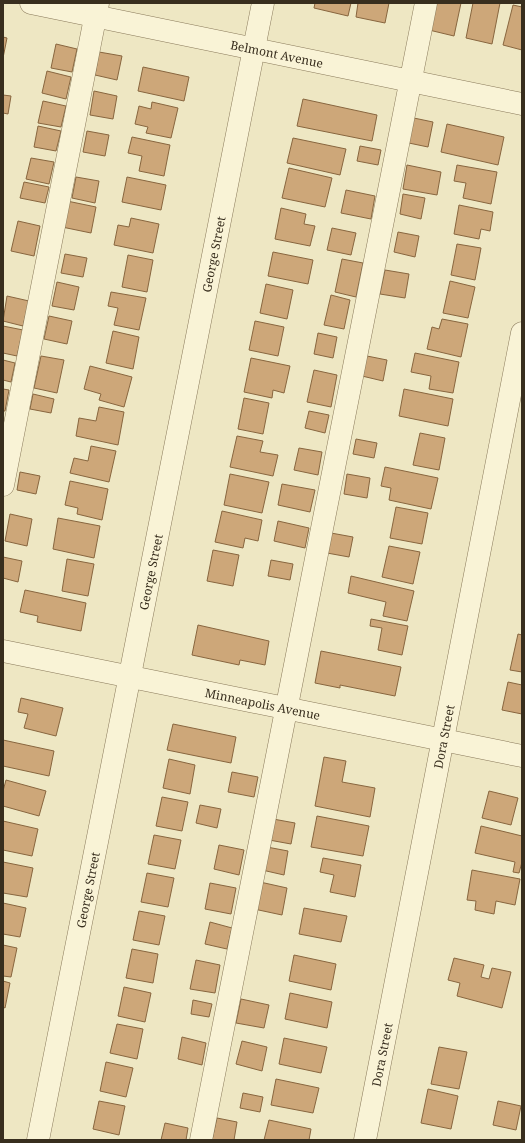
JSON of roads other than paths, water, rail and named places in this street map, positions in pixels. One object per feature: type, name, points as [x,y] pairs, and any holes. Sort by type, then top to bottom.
[{"type":"street","name":"Belmont Avenue","points":[[31,3],[97,10],[254,49],[522,104]]},
{"type":"street","name":"George Street","points":[[38,1140],[263,3]]},
{"type":"street","points":[[201,1140],[426,3]]},
{"type":"street","points":[[3,485],[97,10]]},
{"type":"street","name":"Dora Street","points":[[365,1140],[522,333]]},
{"type":"street","name":"Minneapolis Avenue","points":[[3,651],[522,756]]}]
